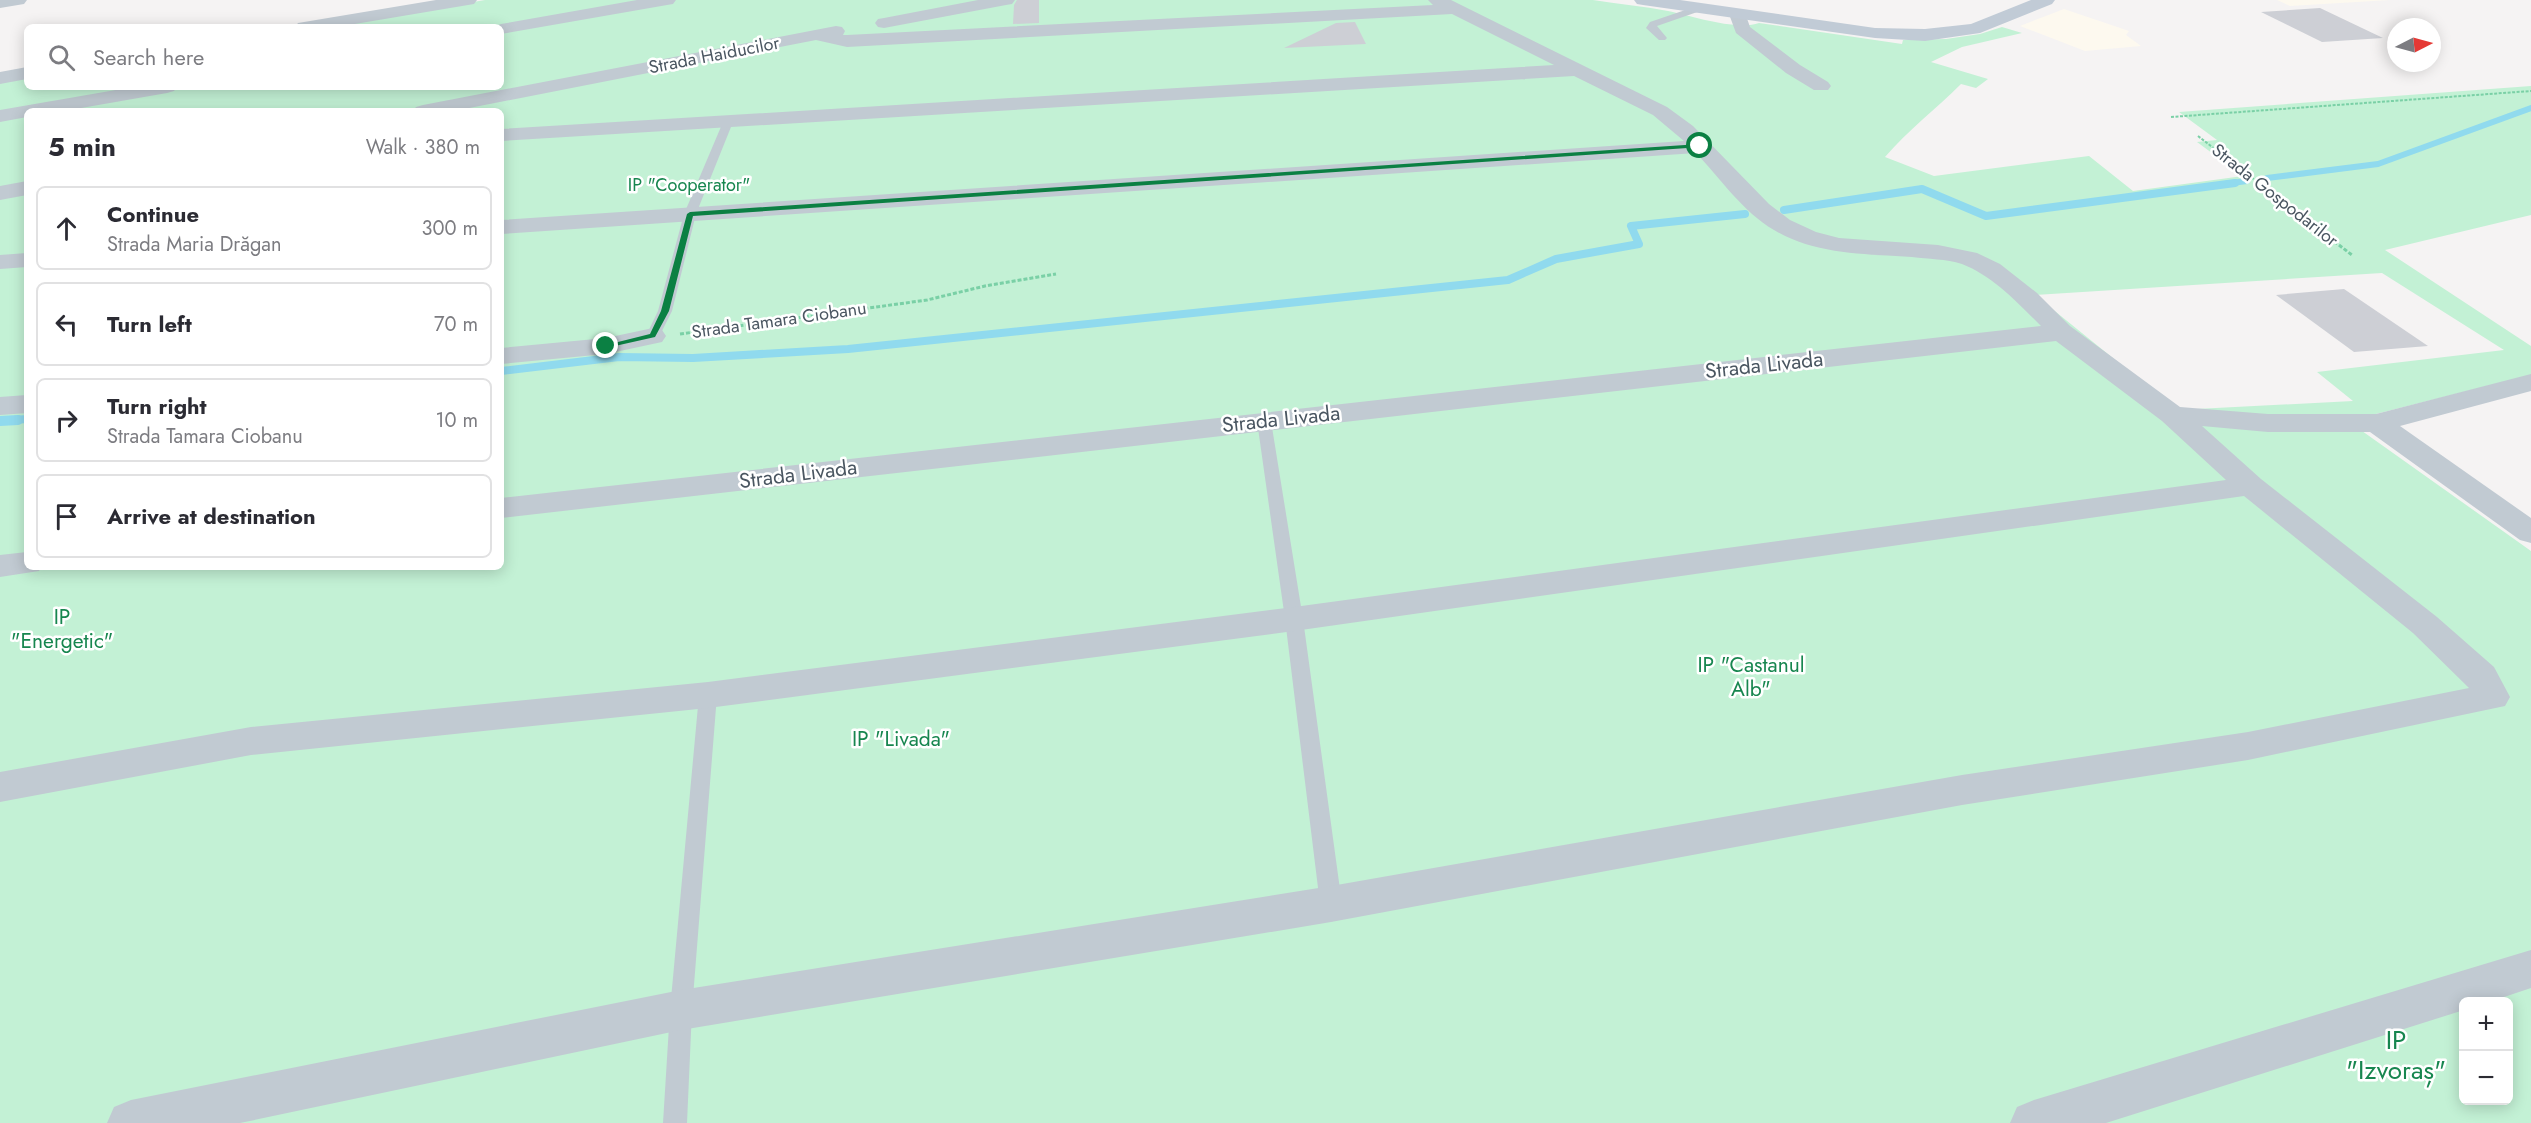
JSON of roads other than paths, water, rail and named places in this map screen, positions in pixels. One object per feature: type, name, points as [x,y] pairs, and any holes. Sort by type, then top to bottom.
[{"type":"street","points":[[0,3],[18,0]]},
{"type":"street","points":[[322,24],[468,0]]},
{"type":"street","points":[[504,28],[667,0]]},
{"type":"street","name":"Strada Haiducilor","points":[[439,108],[1006,0]]},
{"type":"street","points":[[1643,0],[1901,35],[1944,34],[1974,29],[2046,0]]},
{"type":"street","points":[[131,1123],[681,1010],[1331,904],[1962,790],[2248,746],[2492,696],[2481,676],[2426,625],[2250,486],[2172,415],[2061,332],[2028,298],[1991,269],[1968,258],[1904,248],[1838,245],[1808,237],[1782,225],[1761,209],[1686,130],[1660,111],[1445,4],[945,37],[847,40],[816,35]]},
{"type":"street","points":[[1738,14],[1742,29],[1785,63],[1821,86]]},
{"type":"street","points":[[504,135],[1576,70]]},
{"type":"street","points":[[0,78],[24,74]]},
{"type":"street","points":[[45,108],[150,90]]},
{"type":"street","points":[[0,116],[24,112]]},
{"type":"street","points":[[504,227],[1700,146]]},
{"type":"street","points":[[0,193],[24,189]]},
{"type":"street","points":[[0,262],[24,260]]},
{"type":"street","name":"Strada Livada","points":[[504,508],[2061,332]]},
{"type":"street","points":[[504,356],[606,346],[653,336]]},
{"type":"street","points":[[2172,415],[2268,423],[2377,423],[2531,382]]},
{"type":"street","points":[[0,406],[24,404]]},
{"type":"street","points":[[2377,423],[2531,533]]},
{"type":"street","points":[[0,787],[251,741],[708,695],[1294,619],[2250,486]]},
{"type":"street","points":[[0,566],[24,563]]},
{"type":"street","points":[[2034,1123],[2531,969]]},
{"type":"lane","points":[[1662,38],[1651,28],[1653,24],[1700,8]]},
{"type":"lane","points":[[653,336],[665,311],[690,214],[728,122]]},
{"type":"lane","points":[[1264,421],[1294,619],[1331,904]]},
{"type":"lane","points":[[675,1123],[681,1010],[708,695]]},
{"type":"waterway","points":[[2267,178],[2378,164],[2531,108]]},
{"type":"waterway","points":[[2224,184],[2247,181]]},
{"type":"waterway","points":[[1784,210],[1922,189],[1986,216],[2235,183]]},
{"type":"waterway","points":[[504,371],[619,357],[693,358],[848,349],[1508,280],[1556,259],[1639,244],[1631,226],[1745,214]]},
{"type":"waterway","points":[[18,420],[0,421],[24,419]]},
{"type":"park label","name":"IP \"Cooperator\"","points":[[689,185]]},
{"type":"park label","name":"IP \"Energetic\"","points":[[62,629]]},
{"type":"park label","name":"IP \"Castanul Alb\"","points":[[1751,677]]},
{"type":"park label","name":"IP \"Livada\"","points":[[901,739]]},
{"type":"park label","name":"IP \"Izvoraș\"","points":[[2396,1055]]}]
